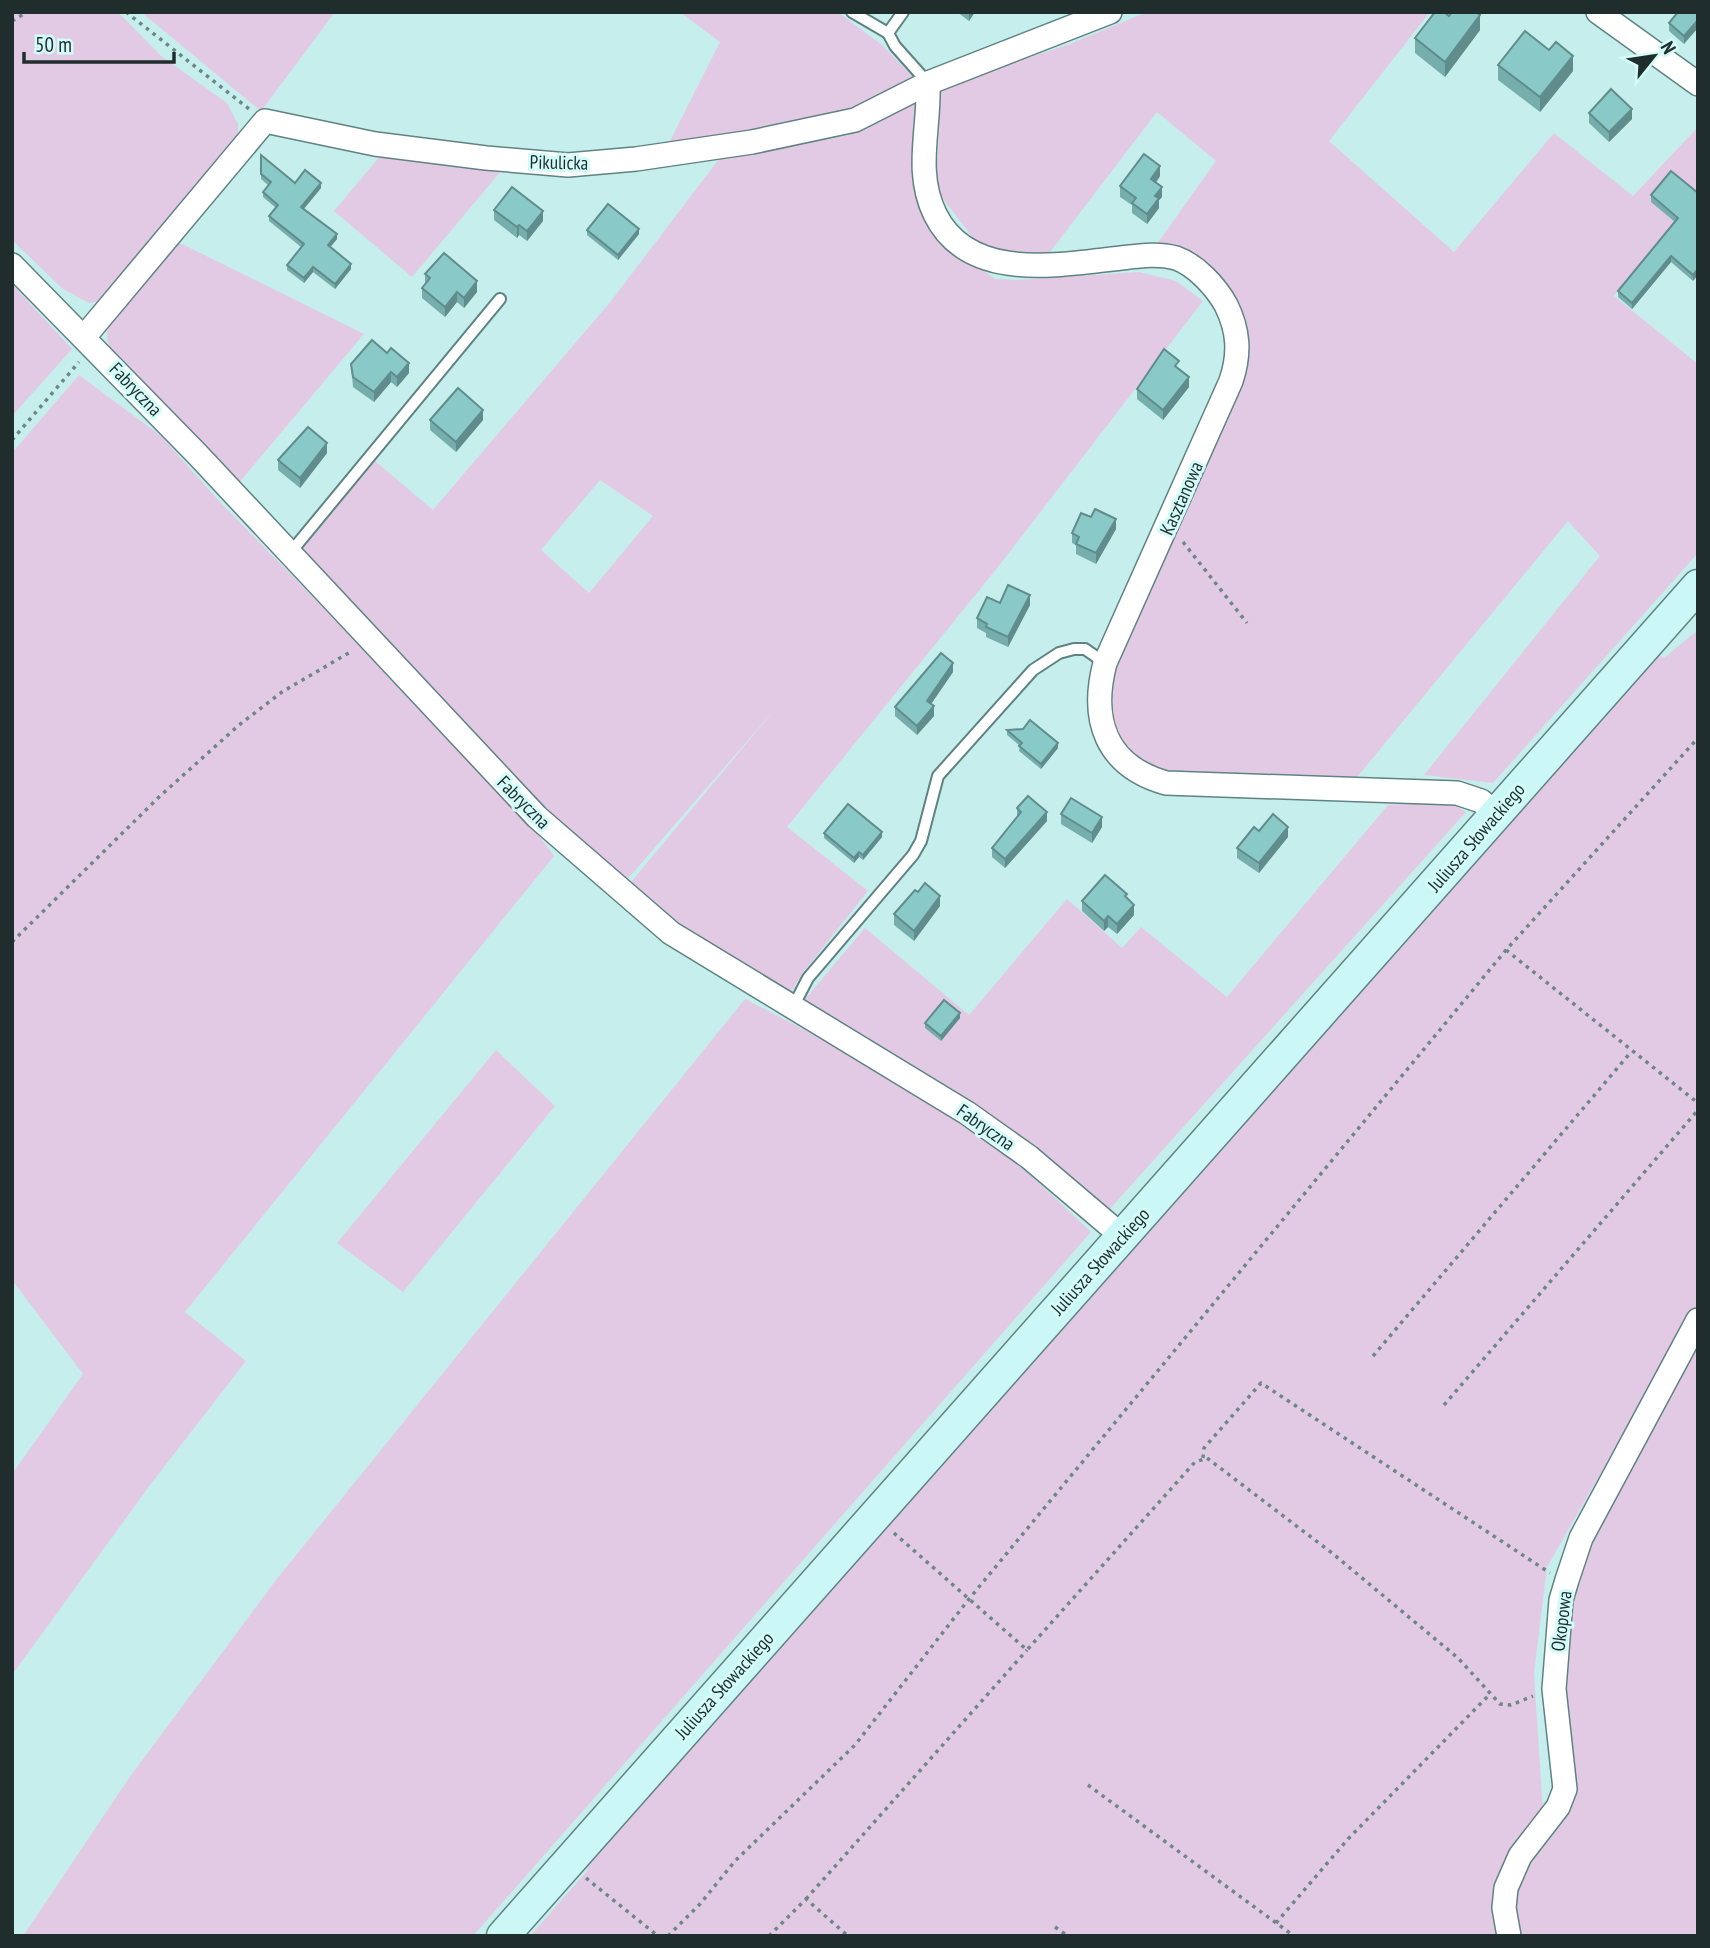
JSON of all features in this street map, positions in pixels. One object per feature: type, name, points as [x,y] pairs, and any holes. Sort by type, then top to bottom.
[{"type":"street","name":"Pikulicka","points":[[265,121],[374,144],[568,165],[752,142],[855,120],[928,83],[1110,12]]},
{"type":"street","points":[[1598,12],[1698,84]]},
{"type":"street","name":"Kasztanowa","points":[[928,83],[929,105],[923,142],[924,186],[935,215],[959,245],[981,258],[1002,264],[1091,261],[1156,254],[1178,259],[1194,269],[1221,296],[1237,334],[1238,358],[1169,525],[1105,663],[1099,699],[1104,733],[1119,756],[1150,779],[1194,786],[1457,793],[1481,801],[1496,813]]},
{"type":"street","points":[[85,336],[265,121]]},
{"type":"street","name":"Fabryczna","points":[[12,265],[85,336],[537,817],[671,933],[967,1113],[1029,1157],[1122,1236]]},
{"type":"street","name":"Juliusza Słowackiego","points":[[503,1936],[1698,586]]},
{"type":"street","name":"Okopowa","points":[[1509,1936],[1504,1908],[1506,1888],[1520,1856],[1558,1807],[1565,1789],[1554,1689],[1561,1600],[1567,1580],[1581,1538],[1698,1320]]},
{"type":"lane","points":[[852,12],[888,33],[895,46],[928,83]]},
{"type":"lane","points":[[888,33],[903,12]]},
{"type":"lane","points":[[290,553],[500,299]]},
{"type":"lane","points":[[792,1009],[808,978],[913,855],[921,841],[938,776],[1033,670],[1059,653],[1074,649],[1085,649],[1105,663]]},
{"type":"path","points":[[12,21],[27,12]]},
{"type":"path","points":[[126,12],[265,121]]},
{"type":"path","points":[[12,440],[78,362],[85,336]]},
{"type":"path","points":[[1169,525],[1247,623]]},
{"type":"path","points":[[12,942],[159,797],[239,725],[282,692],[371,640]]},
{"type":"path","points":[[668,1936],[735,1861],[855,1745],[969,1599],[1506,950],[1698,738]]},
{"type":"path","points":[[1506,950],[1698,1103]]},
{"type":"path","points":[[1373,1356],[1631,1052]]},
{"type":"path","points":[[1444,1405],[1698,1110]]},
{"type":"path","points":[[1203,1458],[1204,1448],[1261,1383],[1549,1573],[1567,1580]]},
{"type":"path","points":[[769,1936],[806,1899],[1195,1462],[1203,1458],[1216,1463],[1332,1553],[1458,1658],[1500,1704],[1511,1705],[1544,1690],[1554,1689]]},
{"type":"path","points":[[874,1516],[1027,1650]]},
{"type":"path","points":[[1276,1923],[1348,1839],[1489,1695]]},
{"type":"path","points":[[1088,1785],[1294,1936]]},
{"type":"path","points":[[568,1862],[658,1936]]},
{"type":"path","points":[[806,1899],[848,1936]]},
{"type":"path","points":[[1055,1927],[1068,1936]]},
{"type":"shaded area","points":[[12,12],[118,12],[161,56],[227,103],[238,124],[238,140],[111,300],[89,303],[63,289],[12,240]]},
{"type":"shaded area","points":[[141,12],[335,12],[261,111]]},
{"type":"shaded area","points":[[680,12],[838,12],[882,45],[917,81],[864,107],[667,147],[720,42]]},
{"type":"shaded area","points":[[1147,12],[1430,12],[1329,141],[1454,252],[1554,133],[1633,196],[1698,127],[1698,197],[1614,296],[1698,364],[1698,553],[1493,783],[1424,775],[1600,556],[1568,521],[1353,782],[1157,775],[1115,738],[1107,675],[1244,324],[1231,294],[1212,271],[1188,255],[1157,244],[1216,161],[1157,112],[1050,252],[1024,255],[976,242],[938,192],[932,169],[938,156],[940,87],[1070,44]]},
{"type":"shaded area","points":[[923,93],[918,179],[974,264],[995,279],[1139,272],[1176,281],[1203,301],[998,567],[787,827],[868,891],[804,971],[790,994],[689,939],[627,887],[775,709],[624,883],[501,764],[300,552],[375,461],[433,510],[611,301],[719,159],[849,135]],"holes":[[[600,480],[653,516],[589,593],[541,550]]]},
{"type":"shaded area","points":[[381,155],[501,171],[412,277],[334,211]]},
{"type":"shaded area","points":[[178,242],[364,334],[237,485],[111,350],[107,338],[112,320]]},
{"type":"shaded area","points":[[12,284],[72,349],[12,416]]},
{"type":"shaded area","points":[[79,375],[161,436],[221,503],[518,807],[554,856],[185,1312],[246,1361],[150,1485],[12,1675],[12,1474],[83,1374],[12,1280],[12,453]]},
{"type":"shaded area","points":[[1698,630],[1698,1303],[1547,1567],[1534,1673],[1543,1813],[1501,1936],[530,1936],[588,1870],[585,1865],[1656,653],[1664,658]]},
{"type":"shaded area","points":[[1448,801],[1466,812],[1108,1211],[807,1009],[805,999],[865,928],[969,1015],[1067,899],[1122,948],[1141,927],[1227,997],[1388,805]]},
{"type":"shaded area","points":[[745,999],[915,1092],[969,1127],[1016,1163],[1091,1232],[473,1936],[23,1936],[129,1778],[276,1580]]},
{"type":"shaded area","points":[[496,1050],[555,1106],[403,1292],[337,1243]]},
{"type":"shaded area","points":[[1698,1341],[1698,1936],[1518,1936],[1513,1888],[1556,1821],[1564,1639],[1576,1579],[1599,1522]]},
{"type":"building","points":[[1435,12],[1444,12],[1449,16],[1452,12],[1476,12],[1480,15],[1445,62],[1415,38]]},
{"type":"building","points":[[1678,12],[1698,12],[1698,20],[1684,36],[1669,23]]},
{"type":"building","points":[[1525,31],[1549,50],[1556,42],[1573,56],[1540,97],[1498,65]]},
{"type":"building","points":[[1611,89],[1632,109],[1609,132],[1589,113]]},
{"type":"building","points":[[1144,154],[1160,166],[1151,179],[1162,187],[1155,196],[1159,198],[1147,214],[1132,203],[1136,198],[1120,186]]},
{"type":"building","points":[[261,155],[295,183],[305,170],[321,183],[301,207],[337,234],[328,245],[351,264],[335,284],[313,267],[304,278],[287,265],[304,244],[269,216],[278,205],[263,192],[271,182],[261,174]]},
{"type":"building","points":[[1671,171],[1698,193],[1698,269],[1693,275],[1671,256],[1632,303],[1618,291],[1678,218],[1651,195]]},
{"type":"building","points":[[512,187],[543,211],[527,231],[494,210]]},
{"type":"building","points":[[608,204],[639,229],[618,255],[587,230]]},
{"type":"building","points":[[444,253],[477,281],[464,298],[457,292],[445,307],[422,288],[430,278],[425,274]]},
{"type":"building","points":[[372,340],[387,353],[391,348],[409,363],[397,377],[391,372],[374,392],[353,377],[351,364]]},
{"type":"building","points":[[1164,349],[1179,361],[1175,366],[1189,377],[1163,410],[1137,389]]},
{"type":"building","points":[[458,388],[483,410],[456,442],[430,420]]},
{"type":"building","points":[[308,427],[327,443],[300,478],[278,460]]},
{"type":"building","points":[[1095,509],[1116,519],[1096,553],[1076,544],[1079,537],[1072,533],[1081,513],[1091,517]]},
{"type":"building","points":[[1008,585],[1030,595],[1008,637],[986,627],[987,624],[977,618],[987,597],[1000,603]]},
{"type":"building","points":[[941,653],[953,663],[927,701],[934,706],[917,726],[895,707]]},
{"type":"building","points":[[1030,720],[1058,743],[1041,764],[1019,746],[1022,743],[1007,730],[1023,729]]},
{"type":"building","points":[[1028,796],[1047,812],[1005,859],[992,848],[1021,812],[1017,808]]},
{"type":"building","points":[[1071,798],[1102,817],[1092,833],[1061,814]]},
{"type":"building","points":[[848,804],[882,832],[863,855],[859,852],[854,858],[824,833]]},
{"type":"building","points":[[1273,814],[1288,827],[1259,863],[1237,848],[1254,827],[1259,831]]},
{"type":"building","points":[[1105,875],[1127,894],[1125,896],[1134,905],[1117,924],[1108,916],[1104,921],[1082,901]]},
{"type":"building","points":[[925,883],[940,896],[914,931],[894,914],[915,890],[918,892]]},
{"type":"building","points":[[944,1000],[960,1013],[941,1036],[925,1023]]}]
